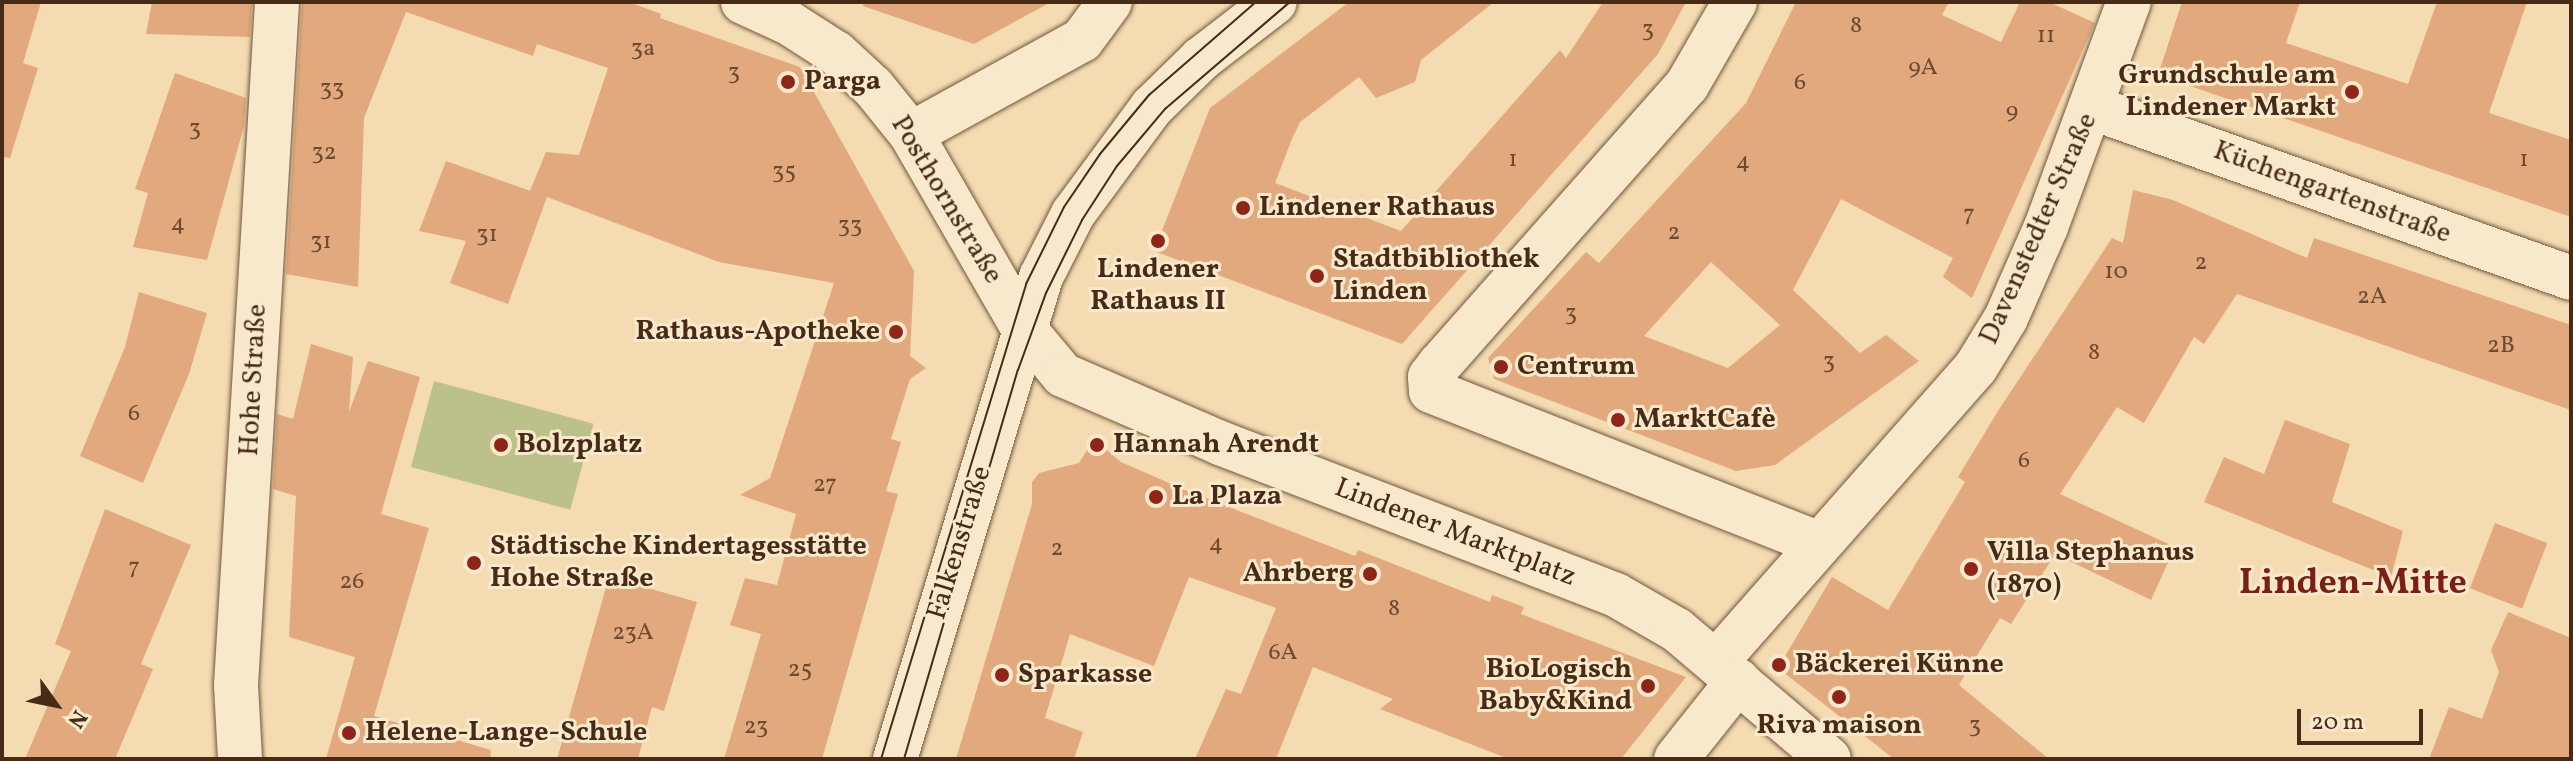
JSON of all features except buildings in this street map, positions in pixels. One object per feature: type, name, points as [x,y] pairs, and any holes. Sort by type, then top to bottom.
[{"type":"street","name":"Hohe Straße","points":[[240,759],[236,685],[277,2]]},
{"type":"street","name":"Posthornstraße","points":[[743,2],[789,23],[836,53],[873,87],[911,134],[1022,326]]},
{"type":"street","points":[[911,134],[1082,40],[1110,2]]},
{"type":"street","name":"Falkenstraße","points":[[895,759],[1022,326],[1073,214],[1152,107],[1201,59],[1275,2]]},
{"type":"street","points":[[1676,759],[1727,672],[1819,544],[1431,391],[1430,377],[1674,102],[1706,58],[1735,2]]},
{"type":"street","name":"Davenstedter Straße","points":[[1819,544],[1976,367],[2006,318],[2093,108],[2129,2]]},
{"type":"street","name":"Küchengartenstraße","points":[[2093,108],[2571,278]]},
{"type":"street","name":"Lindener Marktplatz","points":[[1022,326],[1063,375],[1220,443],[1616,595],[1677,630],[1829,759]]},
{"type":"green space","name":"Bolzplatz","points":[[434,381],[593,424],[570,510],[411,467]]},
{"type":"tram line","points":[[881,759],[1026,284],[1064,207],[1100,154],[1149,95],[1256,2]]},
{"type":"tram line","points":[[904,759],[1018,370],[1046,293],[1082,220],[1117,166],[1165,109],[1290,2]]},
{"type":"place","name":"Parga","points":[[788,82]]},
{"type":"place","name":"Grundschule am Lindener Markt","points":[[2352,92]]},
{"type":"place","name":"Lindener Rathaus","points":[[1243,208]]},
{"type":"place","name":"Lindener Rathaus II","points":[[1158,241]]},
{"type":"place","name":"Stadtbibliothek Linden","points":[[1317,276]]},
{"type":"place","name":"Rathaus-Apotheke","points":[[896,332]]},
{"type":"place","name":"Centrum","points":[[1501,367]]},
{"type":"place","name":"MarktCafè","points":[[1618,420]]},
{"type":"place","name":"Bolzplatz","points":[[501,445]]},
{"type":"place","name":"Hannah Arendt","points":[[1097,445]]},
{"type":"place","name":"La Plaza","points":[[1156,497]]},
{"type":"place","name":"Städtische Kindertagesstätte Hohe Straße","points":[[474,563]]},
{"type":"place","name":"Villa Stephanus (1870)","points":[[1971,569]]},
{"type":"place","name":"Ahrberg","points":[[1370,574]]},
{"type":"place","name":"Bäckerei Künne","points":[[1779,665]]},
{"type":"place","name":"Sparkasse","points":[[1002,675]]},
{"type":"place","name":"BioLogisch Baby&Kind","points":[[1648,686]]},
{"type":"place","name":"Riva maison","points":[[1839,697]]},
{"type":"place","name":"Helene-Lange-Schule","points":[[349,733]]},
{"type":"district","name":"Linden-Mitte","points":[[2353,585]]}]
